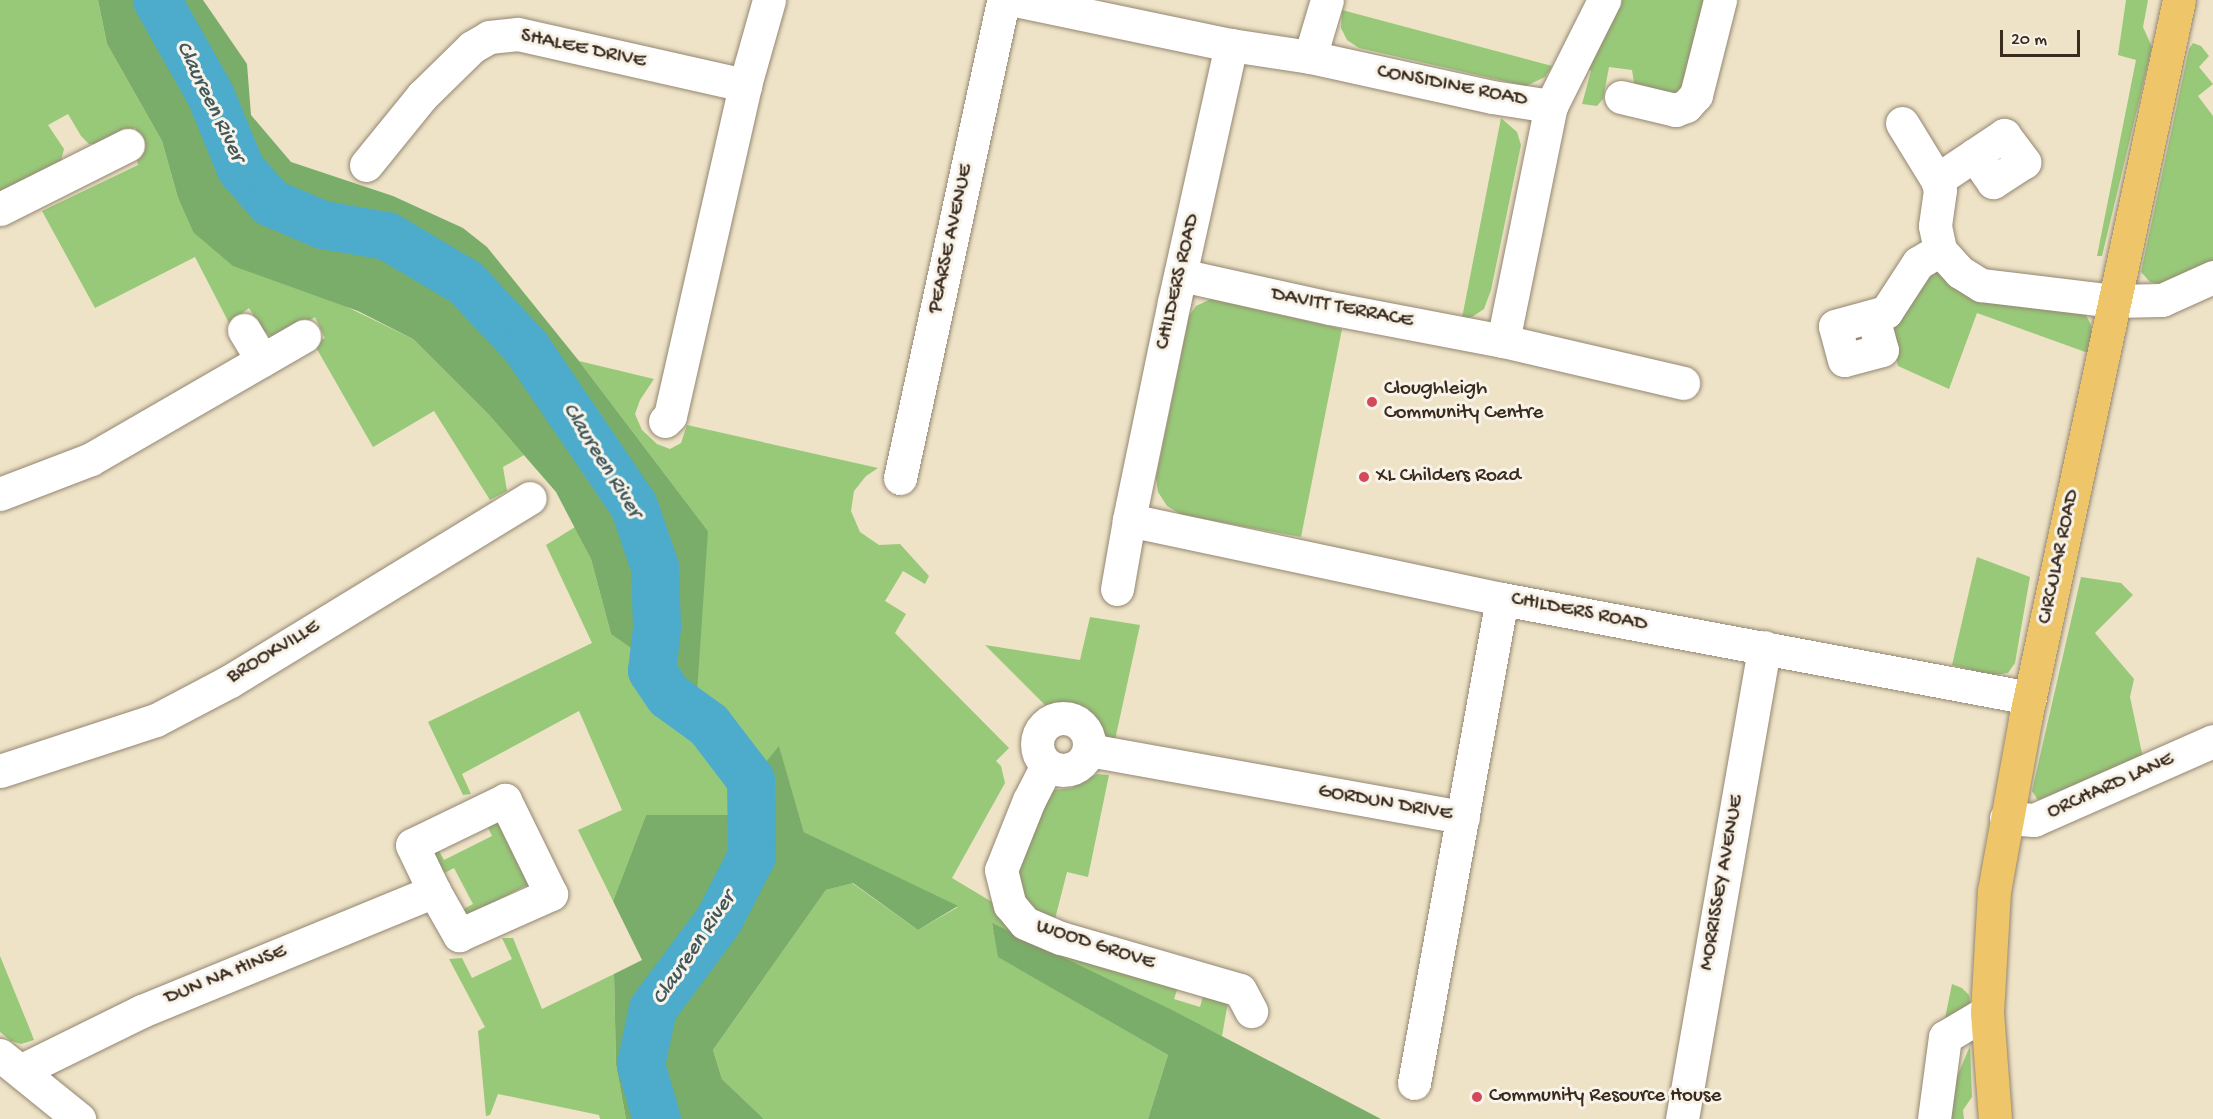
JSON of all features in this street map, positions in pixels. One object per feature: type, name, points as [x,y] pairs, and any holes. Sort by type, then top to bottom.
[{"type":"main road","name":"CIRCULAR ROAD","points":[[1995,1119],[1987,1012],[1994,891],[2006,818],[2179,0]]},
{"type":"street","points":[[664,421],[670,416],[746,85],[770,0]]},
{"type":"street","name":"PEARSE AVENUE","points":[[900,478],[1003,0]]},
{"type":"street","points":[[1015,0],[1232,45]]},
{"type":"street","points":[[1310,57],[1327,0]]},
{"type":"street","name":"CONSIDINE ROAD","points":[[1232,45],[1310,57],[1492,97],[1551,106],[1604,0]]},
{"type":"street","points":[[1621,97],[1675,110],[1686,106],[1696,96],[1720,0]]},
{"type":"street","name":"SHALEE DRIVE","points":[[366,165],[422,96],[472,47],[489,37],[518,34],[746,85]]},
{"type":"street","name":"CHILDERS ROAD","points":[[1117,589],[1129,520],[1232,45]]},
{"type":"street","points":[[1503,341],[1551,106]]},
{"type":"street","points":[[1902,123],[1937,180],[1940,190],[1935,226],[1940,250],[1960,272],[1981,285],[2114,301],[2162,300],[2213,278]]},
{"type":"street","points":[[0,209],[128,145]]},
{"type":"street","points":[[1937,180],[1974,156]]},
{"type":"street","points":[[1873,317],[1886,312],[1917,263],[1940,250]]},
{"type":"street","name":"DAVITT TERRACE","points":[[1181,275],[1330,308],[1503,341],[1683,383]]},
{"type":"street","points":[[244,330],[262,360]]},
{"type":"street","points":[[0,494],[91,459],[304,336]]},
{"type":"street","name":"BROOKVILLE","points":[[0,771],[156,720],[230,681],[530,498]]},
{"type":"street","name":"CHILDERS ROAD","points":[[1129,520],[1502,599],[2030,698]]},
{"type":"street","name":"GORDUN DRIVE","points":[[1089,750],[1463,817],[1502,599]]},
{"type":"street","name":"MORRISSEY AVENUE","points":[[1682,1119],[1764,647]]},
{"type":"street","points":[[1069,718],[1082,725],[1089,737],[1089,750],[1077,767],[1062,770],[1047,765],[1039,754],[1037,740],[1043,727],[1055,719],[1069,718]]},
{"type":"street","name":"ORCHARD LANE","points":[[2006,818],[2034,820],[2213,741]]},
{"type":"street","name":"WOOD GROVE","points":[[1047,765],[1029,800],[1001,870],[1010,905],[1025,923],[1061,938],[1240,990],[1251,1011]]},
{"type":"street","points":[[1414,1083],[1463,817]]},
{"type":"street","name":"DUN NA HINSE","points":[[80,1119],[11,1062],[142,1011],[434,891]]},
{"type":"street","points":[[1934,1119],[1945,1037],[1987,1012]]},
{"type":"green space","points":[[0,0],[98,0],[107,44],[162,141],[178,198],[193,232],[413,339],[490,416],[524,455],[503,467],[507,491],[490,500],[434,411],[373,447],[314,344],[325,338],[315,317],[280,339],[269,335],[261,328],[249,308],[229,323],[195,257],[95,308],[42,211],[138,165],[136,156],[144,149],[135,128],[105,144],[89,144],[81,136],[68,114],[48,125],[64,149],[61,161],[0,197]]},
{"type":"green space","points":[[98,0],[203,0],[247,64],[251,115],[291,162],[393,196],[463,228],[487,247],[579,361],[708,531],[697,693],[611,634],[591,559],[556,492],[490,416],[413,339],[358,311],[233,266],[193,232],[178,198],[162,141],[107,44]]},
{"type":"green space","points":[[1617,0],[1706,0],[1683,95],[1635,89],[1632,70],[1609,67],[1603,99],[1597,106],[1582,104],[1591,71],[1585,67]]},
{"type":"green space","points":[[2126,0],[2148,0],[2143,27],[2152,47],[2102,256],[2097,256],[2136,60],[2118,55]]},
{"type":"green space","points":[[1342,10],[1552,66],[1545,77],[1526,86],[1359,48],[1347,40],[1341,28]]},
{"type":"green space","points":[[2193,43],[2201,46],[2209,56],[2199,67],[2213,84],[2198,96],[2213,116],[2213,260],[2202,269],[2161,284],[2150,282],[2141,272],[2189,49]]},
{"type":"green space","points":[[1501,118],[1517,132],[1521,145],[1491,290],[1484,309],[1472,317],[1462,318]]},
{"type":"green space","points":[[1937,270],[2086,315],[2091,325],[2092,338],[2088,353],[1977,313],[1949,389],[1898,366],[1889,331],[1921,278]]},
{"type":"green space","points":[[1211,299],[1342,329],[1301,537],[1182,515],[1167,506],[1158,492],[1156,478],[1189,316],[1196,306]]},
{"type":"green space","points":[[579,361],[654,379],[640,400],[635,414],[642,430],[657,444],[670,449],[681,443],[687,425],[878,468],[866,476],[854,491],[851,511],[860,532],[879,545],[900,544],[929,576],[925,584],[903,571],[885,601],[906,614],[895,633],[1009,748],[996,761],[1001,766],[1005,783],[952,878],[992,902],[1015,934],[1180,981],[1174,999],[1200,1007],[1205,989],[1228,1002],[1222,1036],[992,924],[999,957],[1168,1055],[1148,1119],[764,1119],[722,1079],[713,1050],[826,890],[852,883],[918,930],[958,907],[804,832],[779,747],[751,780],[735,815],[646,815],[613,901],[578,830],[622,810],[579,711],[462,774],[471,794],[463,795],[428,722],[592,643],[546,545],[575,527],[591,559],[611,634],[708,531]]},
{"type":"green space","points":[[1977,557],[2030,577],[2015,663],[2008,673],[1992,675],[1952,665]]},
{"type":"green space","points":[[2081,577],[2121,583],[2133,595],[2095,633],[2134,679],[2130,697],[2143,758],[2038,800],[2032,791]]},
{"type":"green space","points":[[1090,617],[1140,625],[1115,740],[1105,736],[1086,707],[1065,703],[1049,709],[985,645],[1080,660]]},
{"type":"green space","points":[[779,746],[804,832],[958,906],[918,930],[853,883],[826,890],[713,1050],[722,1079],[764,1119],[626,1119],[616,1065],[614,974],[642,960],[613,901],[646,815],[735,815],[751,780]]},
{"type":"green space","points":[[1097,774],[1109,775],[1088,877],[1067,872],[1053,927],[1033,917],[1015,885],[1025,846],[1053,790],[1071,788]]},
{"type":"green space","points":[[496,815],[529,884],[463,918],[456,913],[473,904],[454,868],[437,877],[428,852],[435,844],[444,860],[492,836],[484,819]]},
{"type":"green space","points":[[992,923],[1172,1010],[1381,1119],[1148,1119],[1168,1055],[998,957]]},
{"type":"green space","points":[[502,938],[513,938],[542,1009],[614,974],[616,1065],[626,1119],[600,1119],[599,1115],[498,1094],[490,1115],[486,1116],[478,1031],[485,1027],[449,959],[462,958],[472,978],[512,959]]},
{"type":"green space","points":[[0,956],[34,1040],[21,1044],[11,1041],[0,1032]]},
{"type":"green space","points":[[1952,984],[1962,988],[1969,995],[1970,1003],[1943,1028]]},
{"type":"green space","points":[[1970,1046],[1972,1097],[1963,1110],[1964,1119],[1947,1119],[1956,1079]]},
{"type":"waterway","name":"Claureen River","points":[[157,0],[211,96],[241,169],[271,203],[323,225],[387,236],[466,283],[526,347],[634,506],[655,567],[657,628],[652,671],[669,696],[709,725],[751,780],[752,856],[719,920],[653,1009],[641,1065],[657,1119]]},
{"type":"place","name":"Cloughleigh Community Centre","points":[[1372,402]]},
{"type":"place","name":"XL Childers Road","points":[[1364,477]]},
{"type":"place","name":"Community Resource House","points":[[1477,1097]]}]
